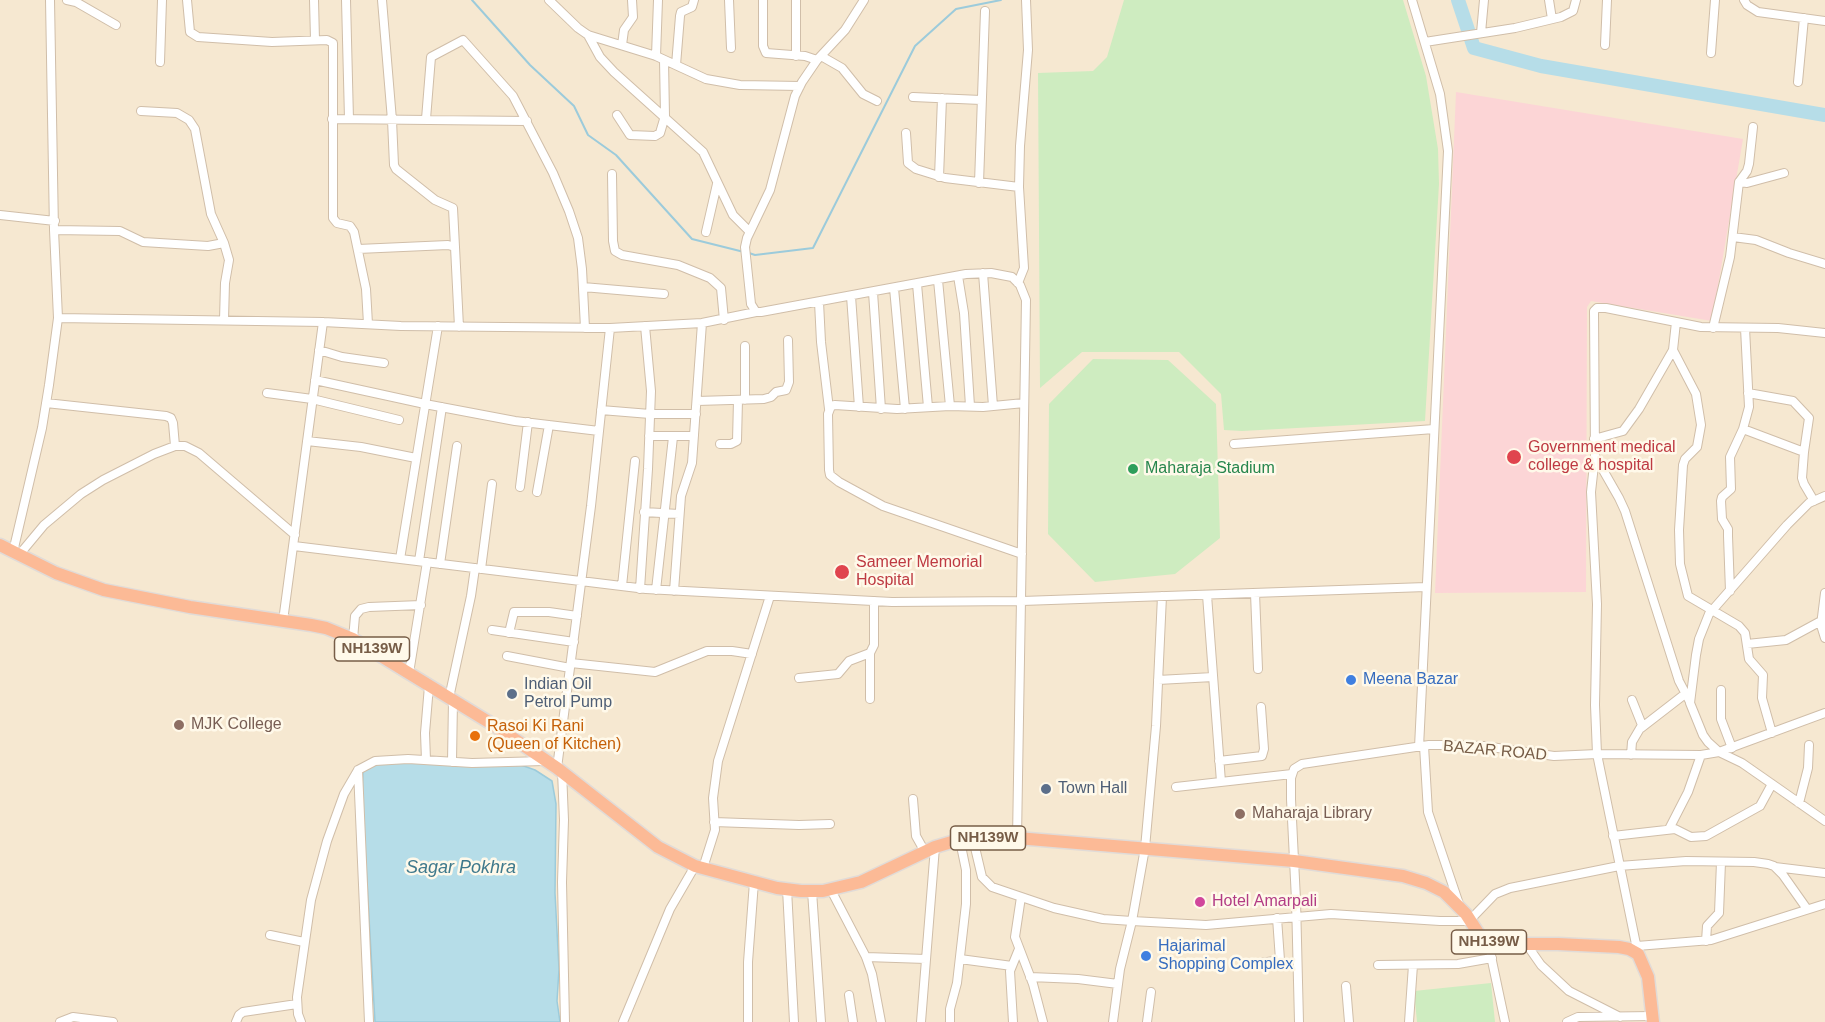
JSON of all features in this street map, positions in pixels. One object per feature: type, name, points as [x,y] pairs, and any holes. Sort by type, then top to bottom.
[{"type":"highway","name":"NH139W","points":[[0,545],[56,573],[104,590],[169,604],[326,628],[353,639],[555,767],[658,847],[699,867],[754,882],[787,889],[831,890],[861,882],[930,850],[960,841],[1017,838],[1294,861],[1403,876],[1426,883],[1444,892],[1460,907],[1482,939],[1494,944],[1558,944],[1637,950]]},
{"type":"highway","points":[[1637,950],[1648,977],[1653,1019]]},
{"type":"street","points":[[16,553],[46,403],[58,318],[50,0]]},
{"type":"street","points":[[67,0],[76,2],[116,25]]},
{"type":"street","points":[[160,62],[162,0]]},
{"type":"street","points":[[187,0],[190,32],[198,37],[272,42],[327,40],[333,43],[333,218],[337,223],[352,228],[366,289],[368,324]]},
{"type":"street","points":[[314,0],[315,40]]},
{"type":"street","points":[[346,0],[349,119]]},
{"type":"street","points":[[382,0],[394,165],[396,170],[435,200],[453,208],[459,327]]},
{"type":"street","points":[[549,0],[588,35],[656,56],[721,83],[800,86]]},
{"type":"street","points":[[622,45],[624,30],[633,17],[632,0]]},
{"type":"street","points":[[656,56],[658,0]]},
{"type":"street","points":[[676,65],[680,15],[681,12],[692,7],[694,0]]},
{"type":"street","points":[[729,0],[731,48]]},
{"type":"street","points":[[763,0],[764,51],[770,55],[819,58],[842,68],[863,94],[877,101]]},
{"type":"street","points":[[796,0],[796,56]]},
{"type":"street","points":[[756,312],[751,304],[745,247],[749,231],[770,190],[795,96],[819,58],[844,30],[862,0]]},
{"type":"street","points":[[1018,283],[1024,268],[1019,187],[1020,134],[1028,50],[1026,0]]},
{"type":"street","points":[[1412,0],[1440,94],[1448,151],[1426,587],[1421,746],[1428,812],[1460,907]]},
{"type":"street","points":[[1478,34],[1484,0]]},
{"type":"street","points":[[1549,0],[1552,19]]},
{"type":"street","points":[[1425,42],[1552,19],[1573,11],[1576,0]]},
{"type":"street","points":[[1605,45],[1607,0]]},
{"type":"street","points":[[1711,52],[1715,0]]},
{"type":"street","points":[[1744,0],[1747,5],[1758,12],[1825,21]]},
{"type":"street","points":[[979,183],[985,11]]},
{"type":"street","points":[[1798,82],[1804,18]]},
{"type":"street","points":[[588,35],[600,57],[614,72],[703,152],[733,214],[749,231]]},
{"type":"street","points":[[426,119],[431,57],[463,40],[505,85],[527,121],[553,173],[575,226],[583,287],[585,328]]},
{"type":"street","points":[[616,114],[627,132],[634,136],[658,135],[663,129],[665,116],[664,60]]},
{"type":"street","points":[[913,97],[981,100]]},
{"type":"street","points":[[939,177],[942,98]]},
{"type":"street","points":[[141,111],[177,113],[192,123],[198,137],[211,214],[229,260],[225,283],[224,321]]},
{"type":"street","points":[[332,119],[527,121]]},
{"type":"street","points":[[1713,328],[1733,237],[1739,182],[1749,164],[1753,127]]},
{"type":"street","points":[[906,133],[908,163],[916,169],[939,177],[1019,187]]},
{"type":"street","points":[[1739,182],[1747,183],[1784,173]]},
{"type":"street","points":[[612,174],[615,251],[634,258],[678,265],[710,278],[721,288],[724,320]]},
{"type":"street","points":[[706,232],[718,182]]},
{"type":"street","points":[[0,215],[54,226],[120,231],[143,242],[208,246],[224,243]]},
{"type":"street","points":[[1733,237],[1756,240],[1825,264]]},
{"type":"street","points":[[358,249],[448,245],[455,247]]},
{"type":"street","points":[[58,318],[610,328],[724,320],[756,312],[958,276],[984,273],[1012,277],[1018,283],[1026,300],[1017,838]]},
{"type":"street","points":[[984,273],[993,406]]},
{"type":"street","points":[[958,276],[964,312],[970,406]]},
{"type":"street","points":[[938,279],[950,406]]},
{"type":"street","points":[[917,284],[928,407]]},
{"type":"street","points":[[583,287],[664,294]]},
{"type":"street","points":[[894,288],[905,409]]},
{"type":"street","points":[[873,292],[881,409]]},
{"type":"street","points":[[851,296],[859,407]]},
{"type":"street","points":[[819,302],[829,409],[830,475],[883,506],[1022,554]]},
{"type":"street","points":[[1825,333],[1778,328],[1713,328],[1597,308],[1594,311],[1595,456],[1591,492],[1597,604],[1595,705],[1597,754],[1637,950],[1727,936],[1825,903]]},
{"type":"street","points":[[283,621],[323,322]]},
{"type":"street","points":[[1594,439],[1623,431],[1639,409],[1673,350],[1676,322]]},
{"type":"street","points":[[674,591],[681,496],[692,468],[702,323]]},
{"type":"street","points":[[400,559],[438,326]]},
{"type":"street","points":[[640,589],[651,391],[645,326]]},
{"type":"street","points":[[565,1022],[562,882],[564,819],[555,767],[582,581],[610,328]]},
{"type":"street","points":[[1730,591],[1728,529],[1722,519],[1721,501],[1731,489],[1730,457],[1743,429],[1749,407],[1745,328]]},
{"type":"street","points":[[697,401],[768,399],[776,392],[788,387],[788,340]]},
{"type":"street","points":[[720,444],[731,444],[737,441],[745,346]]},
{"type":"street","points":[[319,350],[342,357],[384,363]]},
{"type":"street","points":[[1673,350],[1696,394],[1701,425],[1697,447],[1685,459],[1683,465],[1679,559],[1688,596],[1743,629],[1749,659],[1763,675],[1762,698],[1772,733]]},
{"type":"street","points":[[315,380],[425,404],[528,422],[599,431]]},
{"type":"street","points":[[267,393],[312,399],[399,420]]},
{"type":"street","points":[[1748,393],[1788,399],[1797,404],[1809,418],[1802,478],[1814,501]]},
{"type":"street","points":[[46,403],[166,416],[171,418],[173,423],[175,446]]},
{"type":"street","points":[[829,409],[835,405],[905,409],[1024,403]]},
{"type":"street","points":[[409,673],[420,605],[442,407]]},
{"type":"street","points":[[601,410],[650,414],[696,414]]},
{"type":"street","points":[[520,487],[528,422]]},
{"type":"street","points":[[537,492],[549,425]]},
{"type":"street","points":[[1234,444],[1434,429]]},
{"type":"street","points":[[1743,429],[1804,452]]},
{"type":"street","points":[[649,436],[694,436]]},
{"type":"street","points":[[656,590],[673,437]]},
{"type":"street","points":[[307,441],[360,447],[416,458]]},
{"type":"street","points":[[16,553],[44,525],[81,494],[103,480],[175,446],[184,446],[199,453],[295,535]]},
{"type":"street","points":[[440,564],[457,446]]},
{"type":"street","points":[[1595,456],[1620,498],[1679,681],[1703,735],[1719,752],[1742,763],[1825,821]]},
{"type":"street","points":[[622,586],[635,460]]},
{"type":"street","points":[[452,762],[451,699],[478,568],[492,484]]},
{"type":"street","points":[[1690,704],[1690,689],[1699,639],[1712,611],[1787,525],[1814,501],[1825,496]]},
{"type":"street","points":[[644,512],[679,514]]},
{"type":"street","points":[[294,546],[640,589],[874,601],[931,603],[1022,601],[1426,587]]},
{"type":"street","points":[[1255,593],[1257,669]]},
{"type":"street","points":[[1825,593],[1821,621],[1825,638]]},
{"type":"street","points":[[1207,595],[1221,782]]},
{"type":"street","points":[[623,1022],[670,909],[699,867],[714,836],[713,798],[718,761],[770,596]]},
{"type":"street","points":[[1113,1022],[1118,984],[1145,848],[1156,726],[1162,596]]},
{"type":"street","points":[[870,699],[870,653],[874,645],[874,601]]},
{"type":"street","points":[[353,639],[355,616],[361,609],[420,605]]},
{"type":"street","points":[[509,633],[514,612],[549,612],[577,616]]},
{"type":"street","points":[[1747,644],[1786,640],[1821,621]]},
{"type":"street","points":[[492,630],[574,642]]},
{"type":"street","points":[[507,656],[571,665],[655,672],[707,651],[752,654]]},
{"type":"street","points":[[799,678],[838,674],[849,661],[870,653]]},
{"type":"street","points":[[1158,680],[1213,677]]},
{"type":"street","points":[[426,760],[425,733],[429,686]]},
{"type":"street","points":[[1721,690],[1721,719],[1732,748]]},
{"type":"street","points":[[1631,755],[1632,742],[1641,728],[1685,694]]},
{"type":"street","points":[[1632,700],[1641,728]]},
{"type":"street","points":[[1219,761],[1262,756],[1264,753],[1261,706]]},
{"type":"street","name":"BAZAR ROAD","points":[[1292,774],[1294,769],[1308,762],[1421,746],[1484,746],[1554,756],[1701,755],[1732,748],[1825,713]]},
{"type":"street","points":[[1799,803],[1808,768],[1809,745]]},
{"type":"street","points":[[1669,829],[1688,792],[1701,755]]},
{"type":"street","points":[[301,1022],[297,1004],[311,900],[327,842],[344,794],[358,770],[375,760],[426,760],[555,767]]},
{"type":"street","points":[[358,770],[369,1022]]},
{"type":"street","points":[[1176,787],[1292,774],[1290,799],[1297,916],[1299,1022]]},
{"type":"street","points":[[1613,836],[1669,829],[1682,831],[1691,837],[1706,836],[1760,806],[1772,784]]},
{"type":"street","points":[[913,799],[916,836],[930,850],[921,1022]]},
{"type":"street","points":[[714,822],[830,824]]},
{"type":"street","points":[[973,839],[980,869],[986,883],[992,887],[1063,910],[1103,919],[1206,925],[1331,914],[1470,921],[1495,894],[1501,891],[1619,866],[1686,861],[1754,862],[1774,867],[1825,873]]},
{"type":"street","points":[[950,1022],[950,1009],[957,983],[967,885],[960,841]]},
{"type":"street","points":[[1706,941],[1707,926],[1719,913],[1721,862]]},
{"type":"street","points":[[1774,867],[1783,875],[1807,909]]},
{"type":"street","points":[[748,1022],[748,962],[754,882]]},
{"type":"street","points":[[787,889],[795,1022]]},
{"type":"street","points":[[831,890],[866,957],[872,974],[881,1022]]},
{"type":"street","points":[[812,891],[821,1022]]},
{"type":"street","points":[[1022,897],[1015,932],[1043,1022]]},
{"type":"street","points":[[1249,965],[1280,960],[1278,918]]},
{"type":"street","points":[[270,935],[304,942]]},
{"type":"street","points":[[1488,942],[1505,1022]]},
{"type":"street","points":[[1527,945],[1536,960],[1562,986],[1620,1017]]},
{"type":"street","points":[[1013,1022],[1010,978],[1019,949]]},
{"type":"street","points":[[866,957],[926,959]]},
{"type":"street","points":[[960,958],[1012,966]]},
{"type":"street","points":[[1378,964],[1458,964],[1492,958]]},
{"type":"street","points":[[1409,1022],[1413,964]]},
{"type":"street","points":[[1030,977],[1078,979],[1118,984]]},
{"type":"street","points":[[1346,986],[1349,1022]]},
{"type":"street","points":[[1147,1022],[1151,992]]},
{"type":"street","points":[[849,995],[853,1022]]},
{"type":"street","points":[[236,1022],[243,1012],[297,1004]]},
{"type":"street","points":[[60,1022],[74,1017],[83,1017],[113,1022]]},
{"type":"street","points":[[1567,1022],[1578,1017],[1653,1019]]},
{"type":"shaded area","points":[[0,0],[1825,0],[1825,1022],[0,1022]]},
{"type":"shaded area","name":"Government medical college & hospital","points":[[1456,92],[1743,139],[1712,321],[1591,301],[1587,307],[1586,592],[1435,593]]},
{"type":"green space","points":[[1124,0],[1403,0],[1426,76],[1438,149],[1439,184],[1425,421],[1242,431],[1224,430],[1221,394],[1179,352],[1082,352],[1040,388],[1038,73],[1093,71],[1107,57]]},
{"type":"green space","name":"Maharaja Stadium","points":[[1093,359],[1168,360],[1216,404],[1220,538],[1175,574],[1095,582],[1048,534],[1049,404]]},
{"type":"green space","points":[[1491,983],[1495,1022],[1417,1022],[1414,991]]},
{"type":"water","name":"Sagar Pokhra","points":[[406,761],[521,765],[535,770],[552,781],[556,804],[555,893],[559,969],[557,1001],[560,1022],[375,1022],[362,794],[363,770],[378,764]]},
{"type":"waterway","points":[[472,0],[530,65],[574,106],[588,135],[616,155],[692,239],[744,252]]},
{"type":"waterway","points":[[749,253],[755,255],[813,248],[915,46],[956,9],[1001,0]]},
{"type":"waterway","points":[[1458,0],[1474,48],[1541,66],[1825,115]]},
{"type":"place","name":"Government medical college & hospital","points":[[1514,457]]},
{"type":"place","name":"Maharaja Stadium","points":[[1133,469]]},
{"type":"place","name":"Sameer Memorial Hospital","points":[[842,572]]},
{"type":"place","name":"Meena Bazar","points":[[1351,680]]},
{"type":"place","name":"Indian Oil Petrol Pump","points":[[512,694]]},
{"type":"place","name":"MJK College","points":[[179,725]]},
{"type":"place","name":"Rasoi Ki Rani (Queen of Kitchen)","points":[[475,736]]},
{"type":"place","name":"Town Hall","points":[[1046,789]]},
{"type":"place","name":"Maharaja Library","points":[[1240,814]]},
{"type":"place","name":"Hotel Amarpali","points":[[1200,902]]},
{"type":"place","name":"Hajarimal Shopping Complex","points":[[1146,956]]}]
